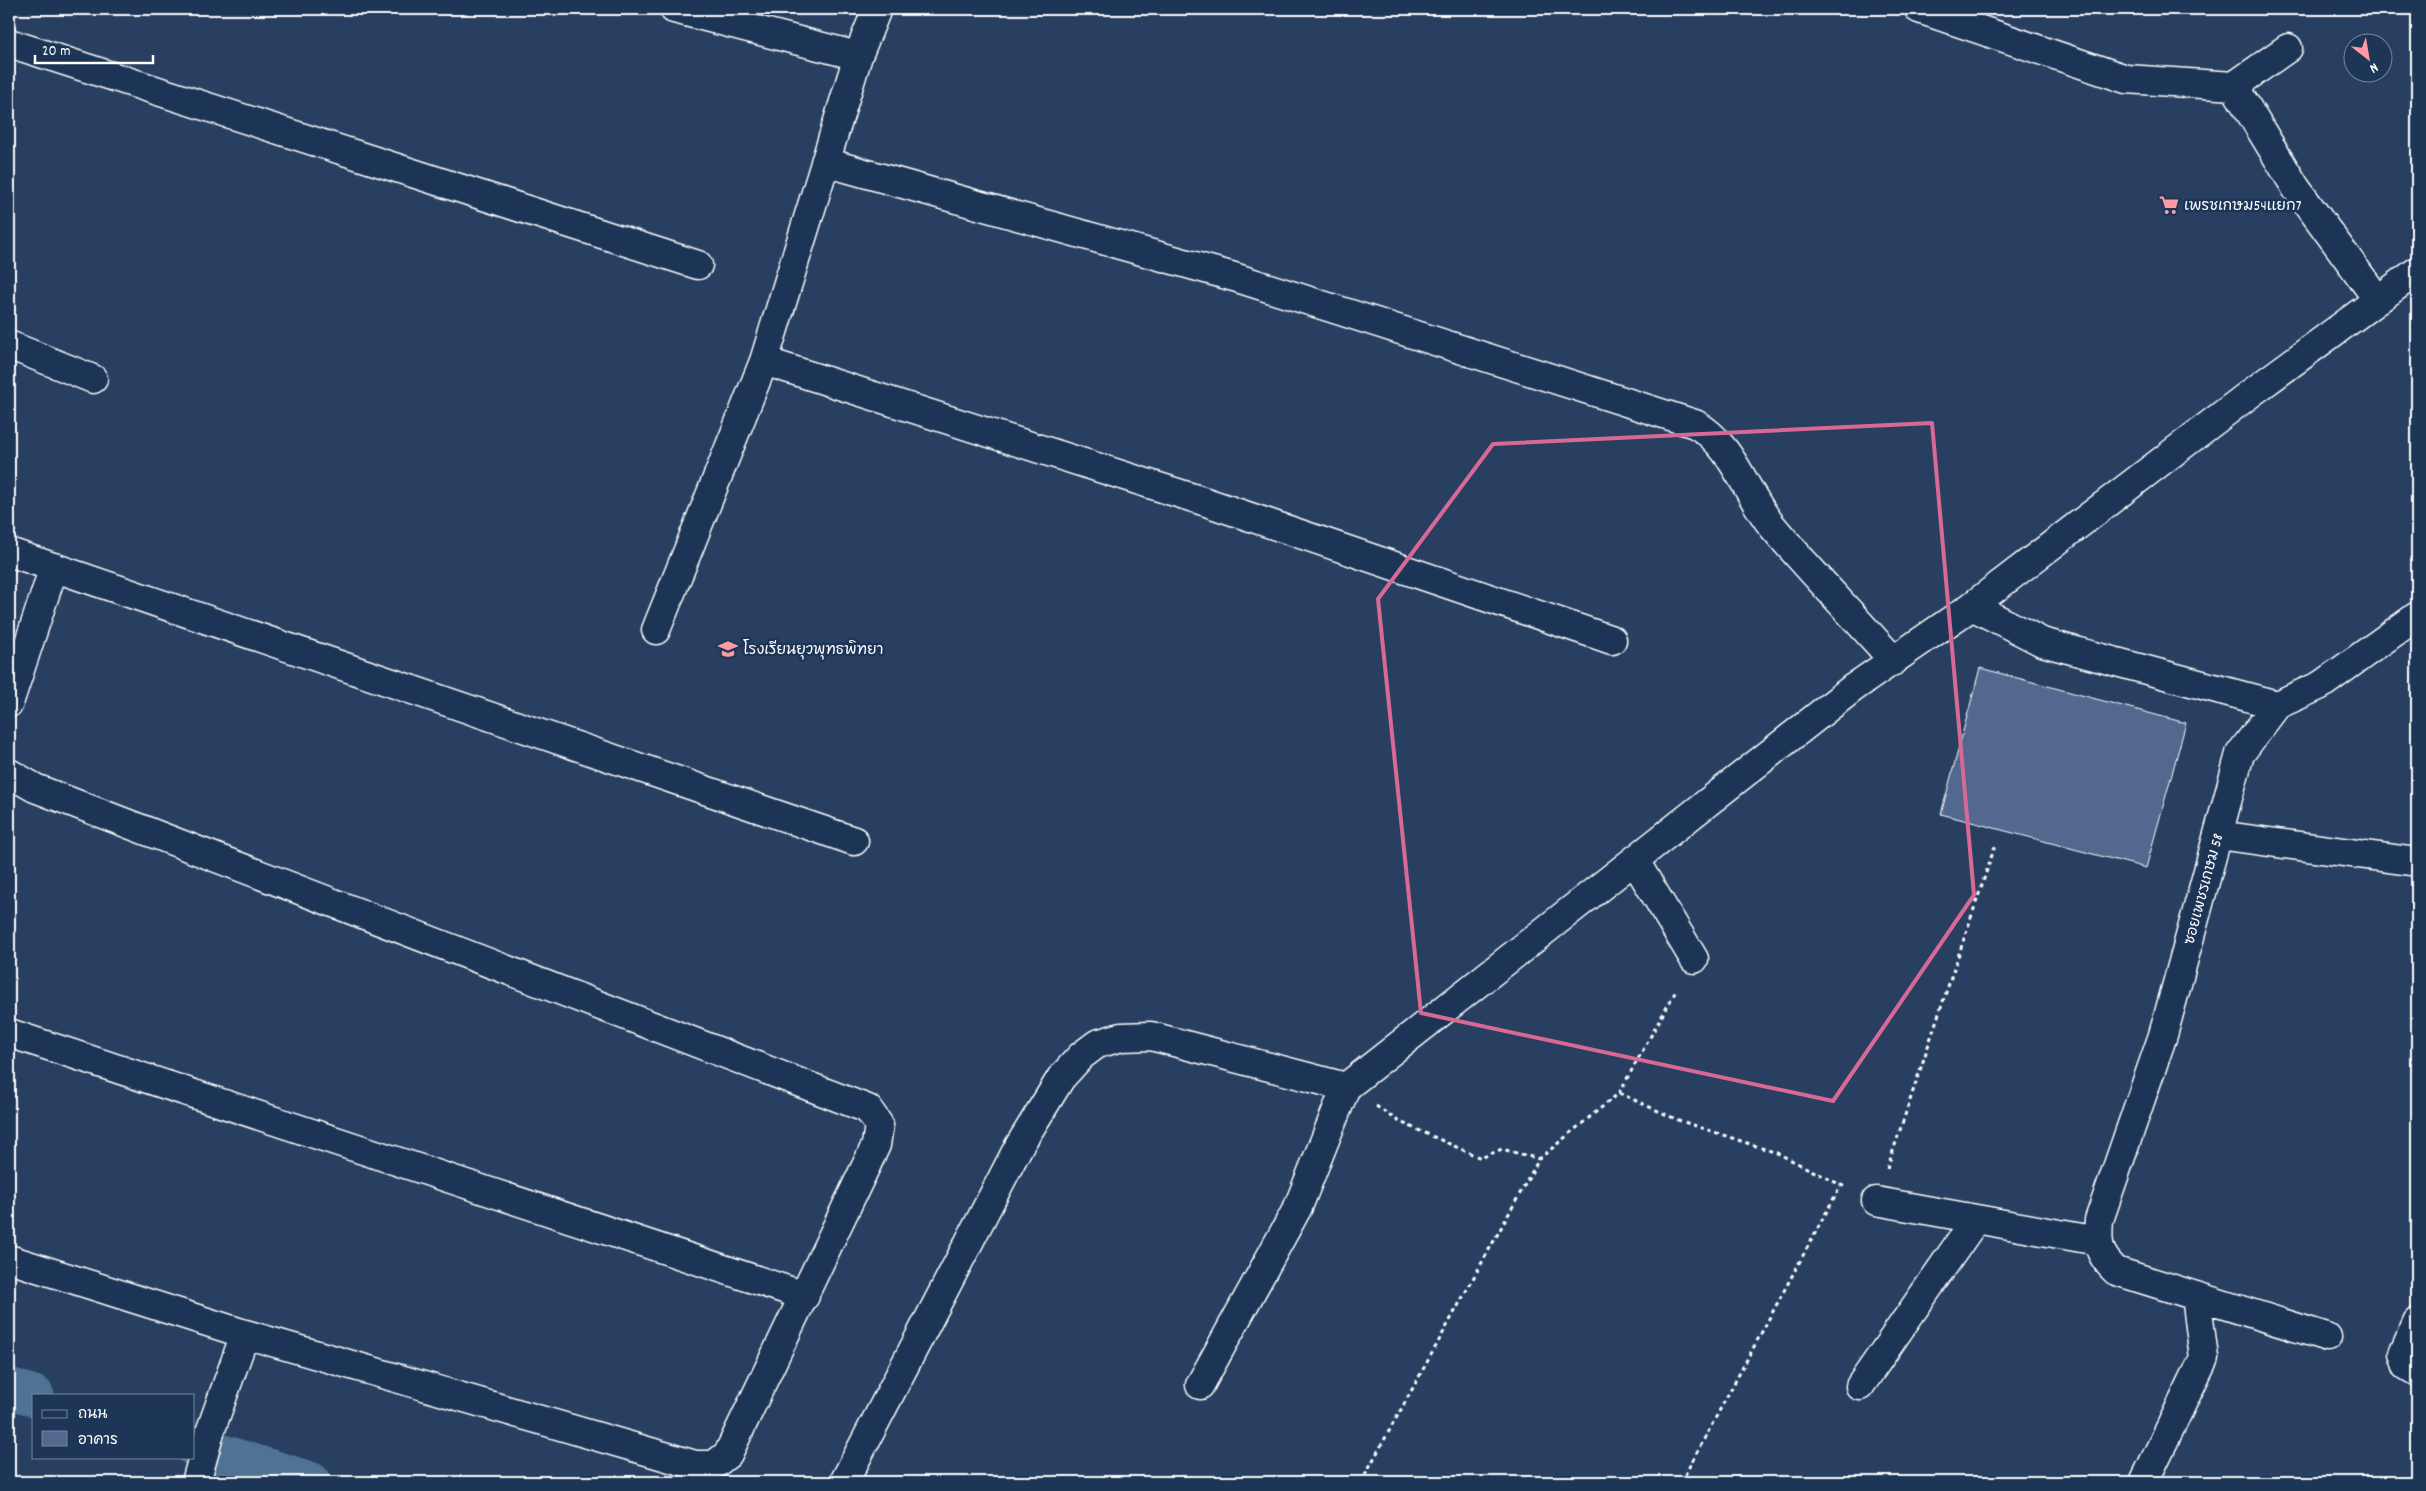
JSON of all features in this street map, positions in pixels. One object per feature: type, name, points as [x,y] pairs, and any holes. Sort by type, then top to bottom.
[{"type":"street","points":[[674,9],[858,56]]},
{"type":"street","points":[[656,630],[764,361],[858,56],[876,9]]},
{"type":"street","points":[[1920,9],[2126,79],[2234,86],[2288,48]]},
{"type":"street","points":[[9,43],[698,265]]},
{"type":"street","points":[[2234,86],[2296,188],[2378,300]]},
{"type":"street","points":[[825,162],[1234,277],[1695,424],[1708,431],[1720,444],[1772,525],[1894,661]]},
{"type":"street","points":[[1200,1385],[1298,1206],[1346,1087],[1854,688],[1972,606],[2247,396],[2417,271]]},
{"type":"street","points":[[9,345],[93,378]]},
{"type":"street","points":[[764,361],[1206,502],[1612,640]]},
{"type":"street","points":[[9,552],[854,841]]},
{"type":"street","points":[[9,703],[54,567]]},
{"type":"street","points":[[1972,606],[2042,642],[2277,705]]},
{"type":"street","name":"ซอยเพชรเกษม 58","points":[[2098,1241],[2099,1220],[2163,1035],[2240,754],[2277,705],[2321,685],[2417,616]]},
{"type":"street","points":[[9,773],[44,792],[868,1109],[879,1125],[876,1145],[805,1296],[728,1454],[714,1465],[695,1465],[245,1334],[9,1259]]},
{"type":"street","points":[[2218,834],[2417,862]]},
{"type":"street","points":[[1635,861],[1694,959]]},
{"type":"street","points":[[9,1033],[805,1296]]},
{"type":"street","points":[[844,1482],[1018,1146],[1061,1078],[1081,1056],[1097,1044],[1121,1037],[1151,1036],[1346,1087]]},
{"type":"street","points":[[1876,1201],[2098,1241],[2103,1259],[2116,1271],[2327,1337]]},
{"type":"street","points":[[1860,1386],[1976,1219]]},
{"type":"street","points":[[2144,1482],[2204,1358],[2196,1296]]},
{"type":"street","points":[[2417,1322],[2403,1354],[2407,1366],[2417,1372]]},
{"type":"street","points":[[196,1482],[210,1432],[245,1334]]},
{"type":"path","points":[[1620,1094],[1678,1120],[1777,1153],[1865,1198],[1876,1201],[1996,843]]},
{"type":"path","points":[[1362,1482],[1539,1159],[1620,1094],[1694,959]]},
{"type":"path","points":[[1346,1087],[1398,1121],[1481,1158],[1502,1149],[1539,1159]]},
{"type":"path","points":[[1682,1482],[1841,1185]]},
{"type":"highlighted area","points":[[1932,423],[1974,895],[1833,1101],[1421,1013],[1378,599],[1493,444]]},
{"type":"building","points":[[1980,668],[2186,723],[2146,868],[1941,814]]},
{"type":"waterway","points":[[9,1388],[32,1395]]},
{"type":"waterway","points":[[195,1446],[310,1482]]},
{"type":"place","name":"เพรชเกษม54แยก7","points":[[2169,205]]},
{"type":"place","name":"โรงเรียนยุวพุทธพิทยา","points":[[728,649]]}]
